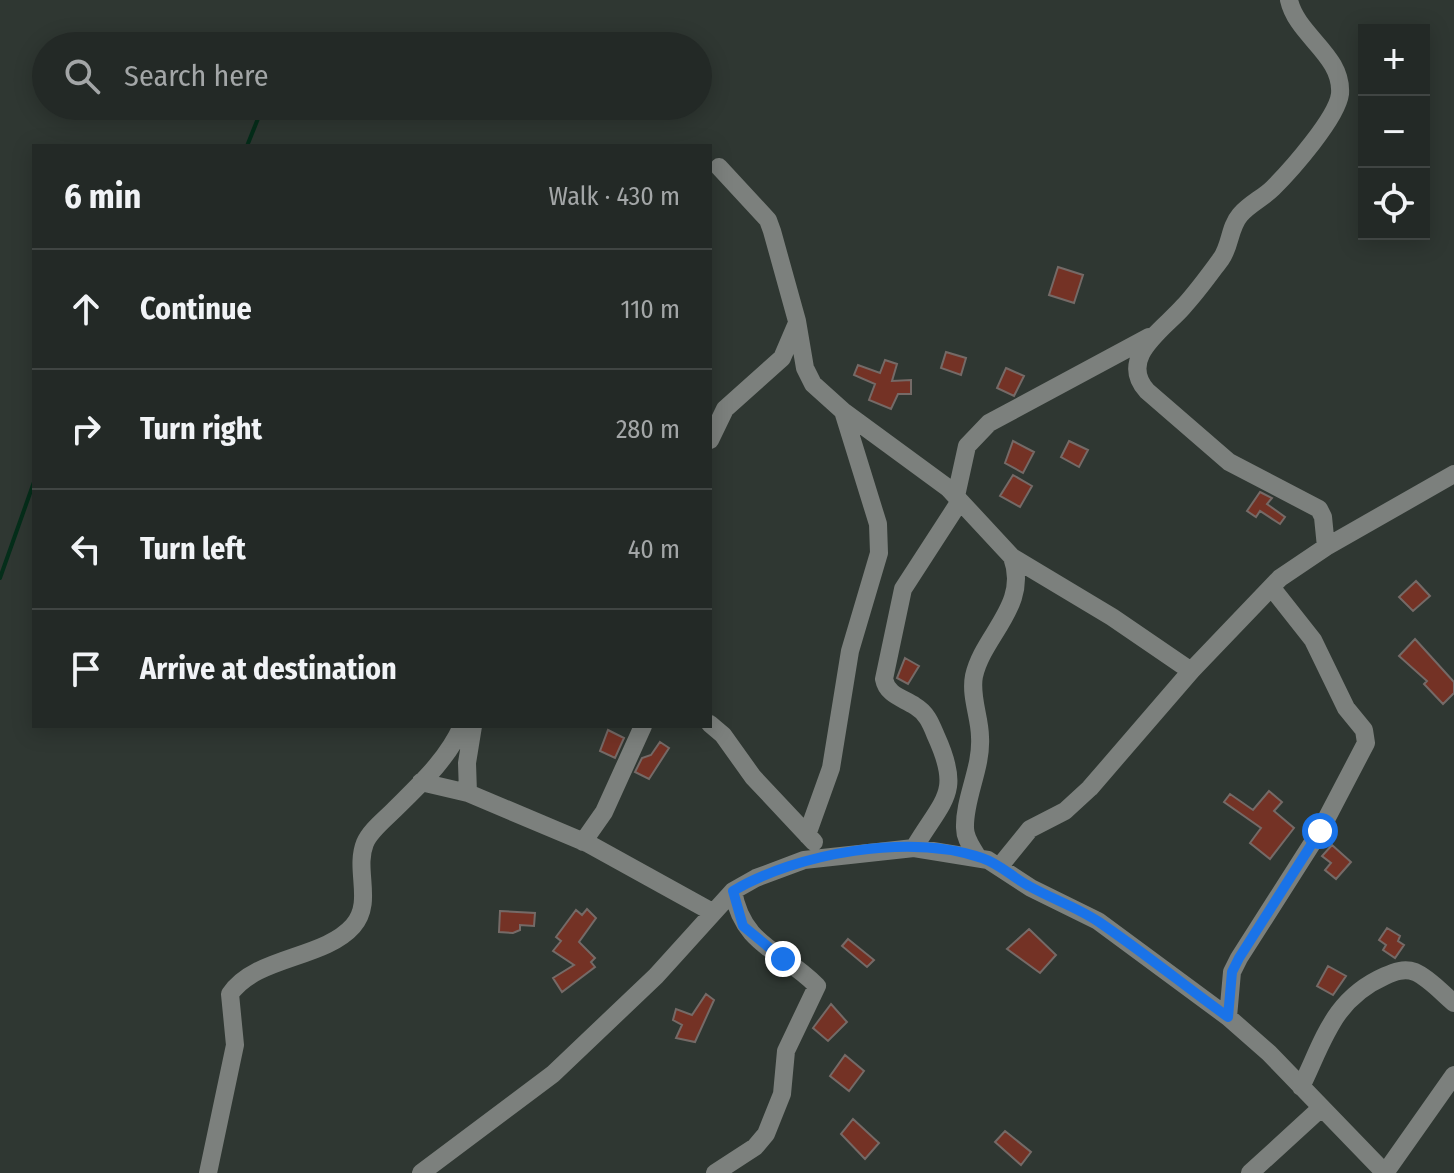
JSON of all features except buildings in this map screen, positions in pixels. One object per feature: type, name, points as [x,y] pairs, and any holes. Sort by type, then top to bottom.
[{"type":"street","points":[[914,848],[946,795],[950,768],[928,717],[890,691],[884,679],[903,589],[958,498],[967,446],[989,423],[1151,335],[1193,297],[1224,255],[1237,218],[1276,186],[1336,107],[1340,96],[1336,71],[1295,19],[1289,0]]},
{"type":"street","points":[[719,167],[768,220],[797,321],[808,378],[843,411],[958,498],[1012,557],[1077,595],[1191,671]]},
{"type":"street","points":[[712,436],[725,409],[782,358],[797,321]]},
{"type":"street","points":[[1151,335],[1142,349],[1138,371],[1140,384],[1229,462],[1319,509],[1323,517],[1326,547]]},
{"type":"street","points":[[807,835],[831,768],[850,651],[879,553],[878,524],[843,411]]},
{"type":"street","points":[[1000,866],[1030,829],[1065,811],[1083,795],[1191,671],[1272,588],[1326,547],[1454,474]]},
{"type":"street","points":[[977,856],[966,837],[965,827],[980,750],[973,686],[977,667],[1006,620],[1012,601],[1015,571],[1012,557]]},
{"type":"street","points":[[1228,1017],[1232,972],[1239,958],[1309,850],[1366,743],[1364,730],[1342,702],[1328,664],[1272,588]]},
{"type":"street","points":[[712,726],[723,735],[753,777],[827,856]]},
{"type":"street","points":[[208,1173],[235,1045],[230,994],[247,977],[340,937],[353,926],[364,901],[363,846],[374,830],[447,755],[461,728]]},
{"type":"street","points":[[468,793],[467,763],[473,728]]},
{"type":"street","points":[[583,842],[604,812],[642,728]]},
{"type":"street","points":[[421,782],[468,793],[583,842],[712,912]]},
{"type":"street","points":[[421,1173],[553,1074],[656,976],[733,891],[781,868],[827,856],[914,848],[977,856],[1000,866],[1031,888],[1098,921],[1228,1017],[1269,1053],[1385,1173],[1454,1075]]},
{"type":"street","points":[[715,1173],[755,1147],[766,1134],[782,1094],[786,1051],[817,986],[752,936],[737,915],[733,891]]},
{"type":"street","points":[[1301,1087],[1335,1018],[1347,999],[1360,988],[1396,971],[1408,970],[1418,973],[1454,1003]]},
{"type":"street","points":[[1250,1173],[1321,1108]]},
{"type":"waterway","points":[[248,144],[257,120]]},
{"type":"waterway","points":[[0,578],[32,488]]},
{"type":"route","points":[[783,959],[743,926],[737,915],[733,891],[756,878],[804,860],[853,852],[914,848],[954,852],[977,856],[1000,866],[1031,888],[1098,921],[1228,1017],[1232,972],[1320,831]]}]
